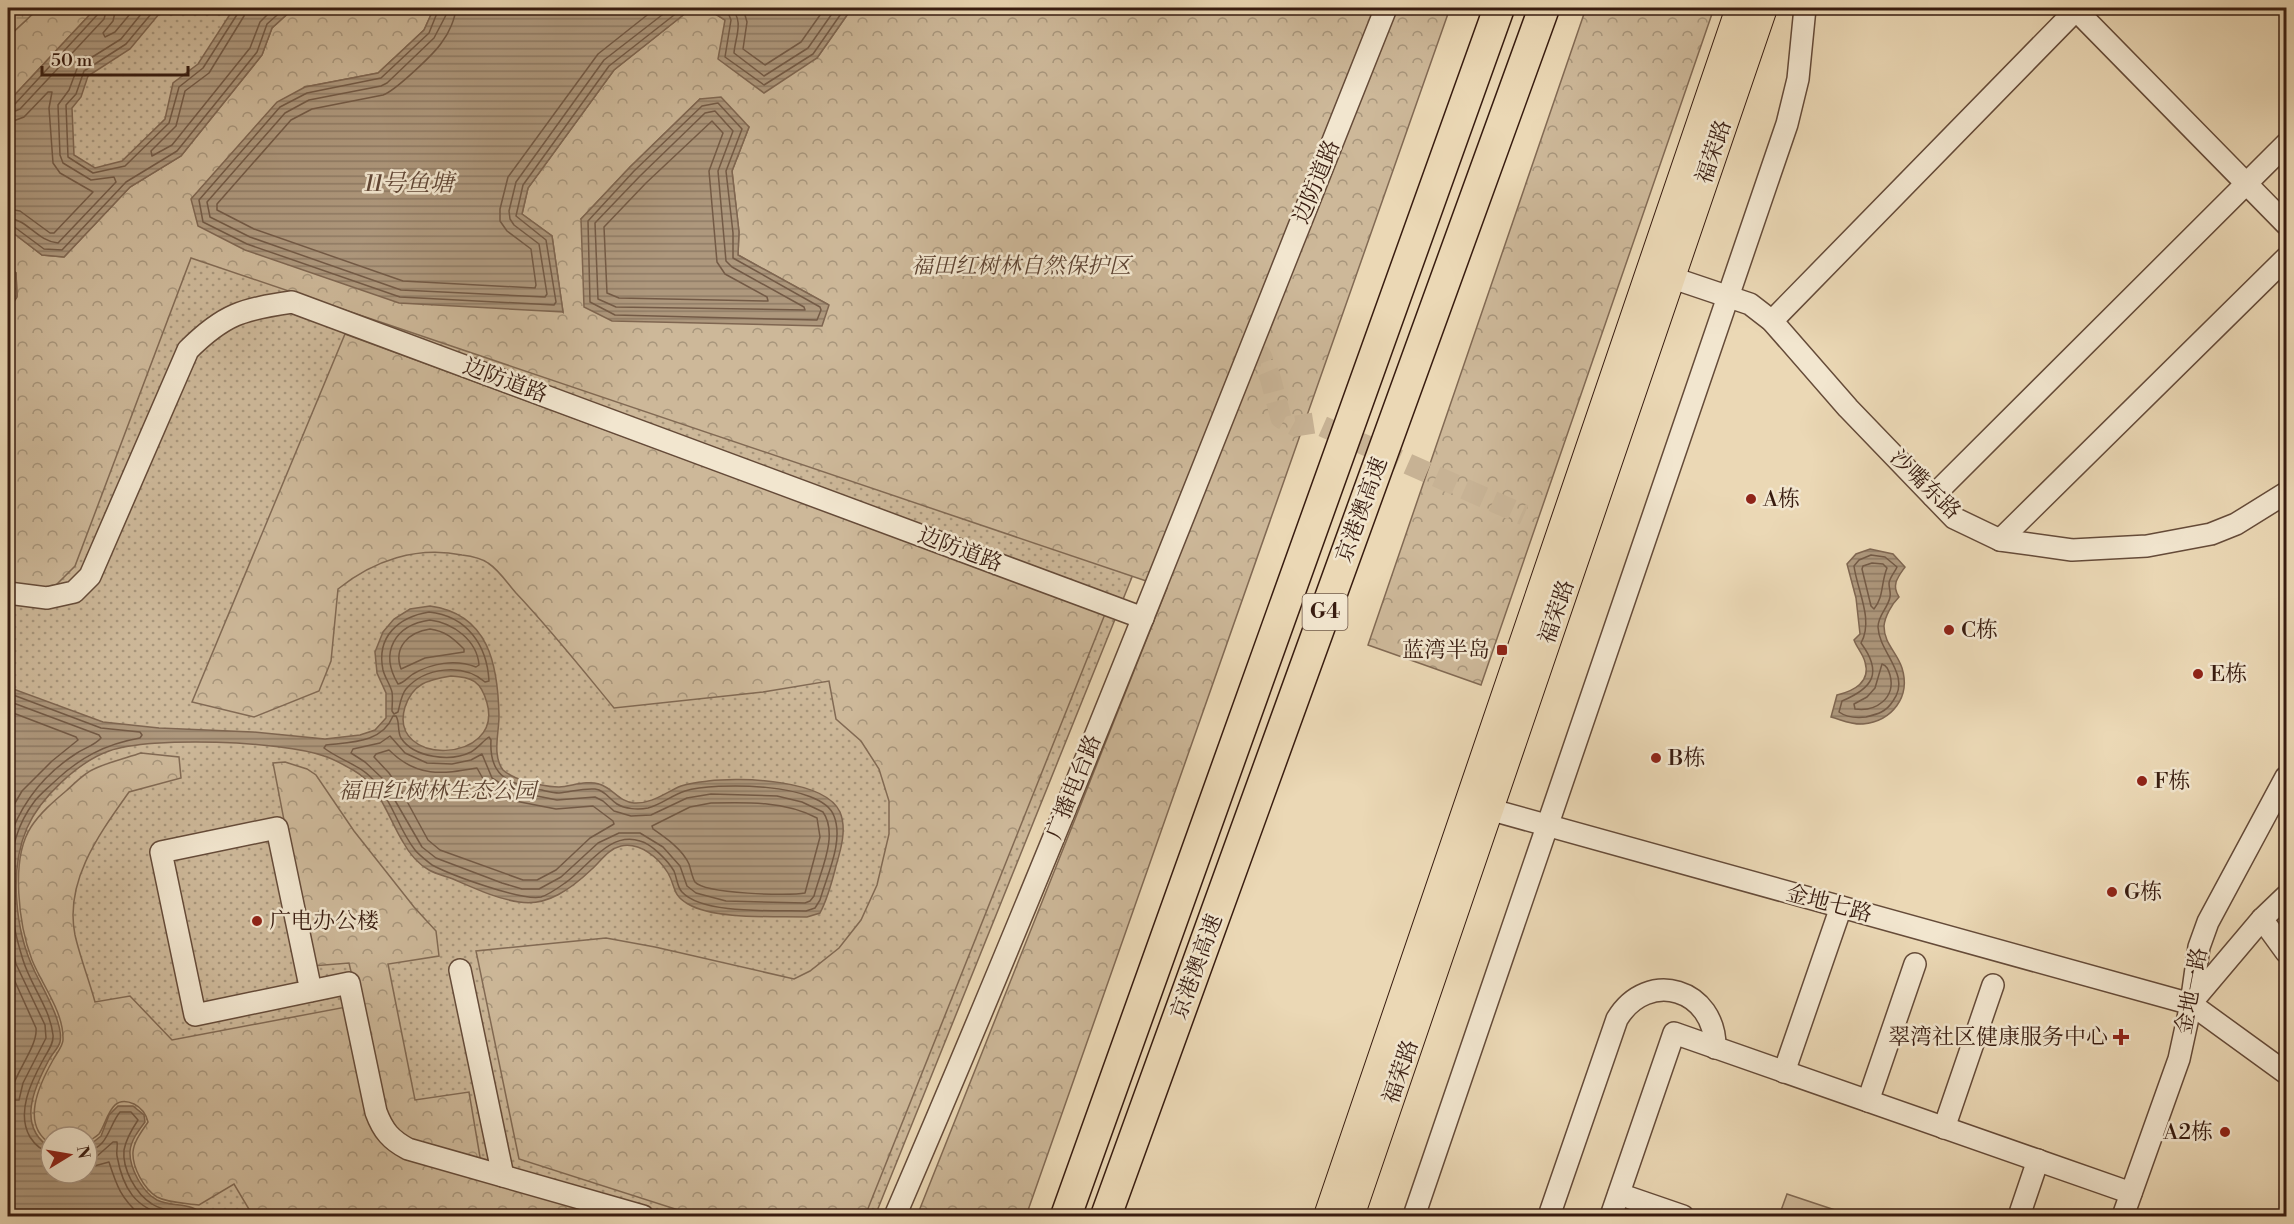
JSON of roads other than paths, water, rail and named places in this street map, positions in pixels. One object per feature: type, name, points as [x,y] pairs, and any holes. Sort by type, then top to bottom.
[{"type":"highway","name":"京港澳高速","points":[[1066,1216],[1499,8]]},
{"type":"highway","name":"京港澳高速","points":[[1106,1216],[1544,8]]},
{"type":"main road","name":"福荣路","points":[[1661,274],[1739,8]]},
{"type":"main road","name":"福荣路","points":[[1327,1216],[1479,806],[1661,274],[1764,8]]},
{"type":"main road","name":"福荣路","points":[[1351,1216],[1479,806]]},
{"type":"street","name":"边防道路","points":[[1247,356],[1386,8]]},
{"type":"street","points":[[1414,1216],[1792,107],[1800,63],[1805,8]]},
{"type":"street","points":[[1772,321],[2076,8],[2286,224]]},
{"type":"street","points":[[1933,496],[2286,144]]},
{"type":"street","points":[[2000,540],[2286,258]]},
{"type":"street","name":"沙嘴东路","points":[[1661,274],[1750,304],[1772,321],[1848,408],[1954,518],[2000,540],[2072,550],[2146,546],[2211,534],[2236,524],[2286,493]]},
{"type":"street","name":"边防道路","points":[[8,593],[47,598],[74,592],[90,576],[188,350],[209,329],[233,315],[255,308],[292,302],[1143,618]]},
{"type":"street","name":"广播电台路","points":[[895,1216],[974,1034],[1247,356]]},
{"type":"street","name":"金地一路","points":[[2123,1216],[2179,1059],[2191,1004],[2199,947],[2208,922],[2286,777]]},
{"type":"street","name":"金地七路","points":[[1479,806],[2191,1004]]},
{"type":"street","points":[[311,990],[277,828],[161,852],[195,1015],[349,983],[376,1112],[382,1129],[394,1141],[408,1149],[643,1216]]},
{"type":"street","points":[[2286,896],[2262,918],[2191,1004],[2286,1073]]},
{"type":"street","points":[[1784,1072],[1841,907]]},
{"type":"street","points":[[2262,918],[2286,952]]},
{"type":"street","points":[[1868,1101],[1915,964]]},
{"type":"street","points":[[460,970],[503,1176]]},
{"type":"street","points":[[1944,1128],[1993,985]]},
{"type":"street","points":[[1549,1216],[1617,1019],[1630,1002],[1639,996],[1660,990],[1671,990],[1692,999],[1701,1006],[1713,1025],[1715,1048]]},
{"type":"street","points":[[1611,1216],[1674,1033],[2131,1193]]},
{"type":"street","points":[[2019,1216],[2038,1160]]},
{"type":"street","points":[[1619,1194],[1683,1216]]},
{"type":"water","points":[[96,8],[164,8],[130,49],[88,76],[81,97],[72,108],[74,155],[95,168],[122,161],[165,119],[173,83],[198,64],[234,8],[294,8],[272,28],[262,55],[181,156],[130,187],[64,257],[42,255],[8,229],[8,102]]},
{"type":"water","name":"11号鱼塘","points":[[434,8],[692,8],[614,70],[528,188],[522,214],[552,236],[563,312],[399,303],[245,250],[198,226],[191,199],[277,102],[305,87],[378,73],[424,30]]},
{"type":"water","points":[[706,8],[852,8],[817,58],[764,93],[718,59],[725,20]]},
{"type":"water","points":[[721,97],[749,127],[732,171],[739,232],[738,255],[829,305],[822,326],[612,321],[584,307],[581,219],[630,167],[700,99]]},
{"type":"water","points":[[8,267],[16,273],[17,297],[8,311]]},
{"type":"water","points":[[1870,549],[1893,554],[1905,567],[1896,585],[1899,597],[1889,610],[1884,626],[1888,643],[1902,668],[1904,689],[1897,706],[1890,713],[1873,722],[1859,724],[1831,717],[1837,695],[1855,688],[1866,675],[1864,659],[1854,640],[1860,634],[1856,598],[1847,564],[1856,554]]},
{"type":"water","points":[[430,606],[450,611],[466,619],[477,631],[486,645],[496,678],[499,716],[498,758],[503,770],[515,778],[555,787],[594,783],[634,803],[653,800],[687,784],[722,780],[759,780],[780,783],[817,793],[831,801],[840,812],[843,825],[842,839],[830,890],[820,913],[807,917],[746,916],[713,913],[700,909],[679,897],[660,862],[648,852],[628,845],[612,850],[584,876],[549,899],[529,903],[511,901],[435,873],[421,865],[405,846],[370,784],[353,770],[328,757],[278,747],[216,742],[155,743],[109,751],[85,763],[50,793],[27,828],[18,862],[17,899],[22,937],[34,970],[56,1015],[60,1034],[59,1044],[38,1081],[31,1106],[31,1118],[39,1137],[39,1185],[99,1185],[99,1138],[109,1115],[118,1106],[133,1106],[144,1115],[145,1122],[134,1139],[130,1151],[132,1164],[142,1185],[157,1200],[194,1208],[204,1216],[8,1216],[8,1146],[12,1127],[8,1105],[8,687],[103,722],[325,739],[360,735],[375,730],[386,718],[386,693],[377,673],[375,652],[383,632],[394,619],[410,609]],"holes":[[[451,676],[470,679],[479,685],[487,703],[488,723],[479,738],[464,747],[446,750],[428,748],[413,740],[404,727],[405,707],[412,693],[422,684],[435,679]]]},
{"type":"tunnel","points":[[1247,356],[1261,356],[1270,377],[1281,418],[1296,426],[1315,423],[1524,515]]},
{"type":"place","name":"A栋","points":[[1751,499]]},
{"type":"place","name":"C栋","points":[[1949,630]]},
{"type":"place","name":"蓝湾半岛","points":[[1502,650]]},
{"type":"place","name":"E栋","points":[[2198,674]]},
{"type":"place","name":"B栋","points":[[1656,758]]},
{"type":"place","name":"F栋","points":[[2142,781]]},
{"type":"place","name":"G栋","points":[[2112,892]]},
{"type":"place","name":"广电办公楼","points":[[257,921]]},
{"type":"place","name":"翠湾社区健康服务中心","points":[[2121,1037]]},
{"type":"place","name":"A2栋","points":[[2225,1132]]},
{"type":"park label","name":"福田红树林自然保护区","points":[[1021,266]]},
{"type":"park label","name":"福田红树林生态公园","points":[[437,791]]}]
